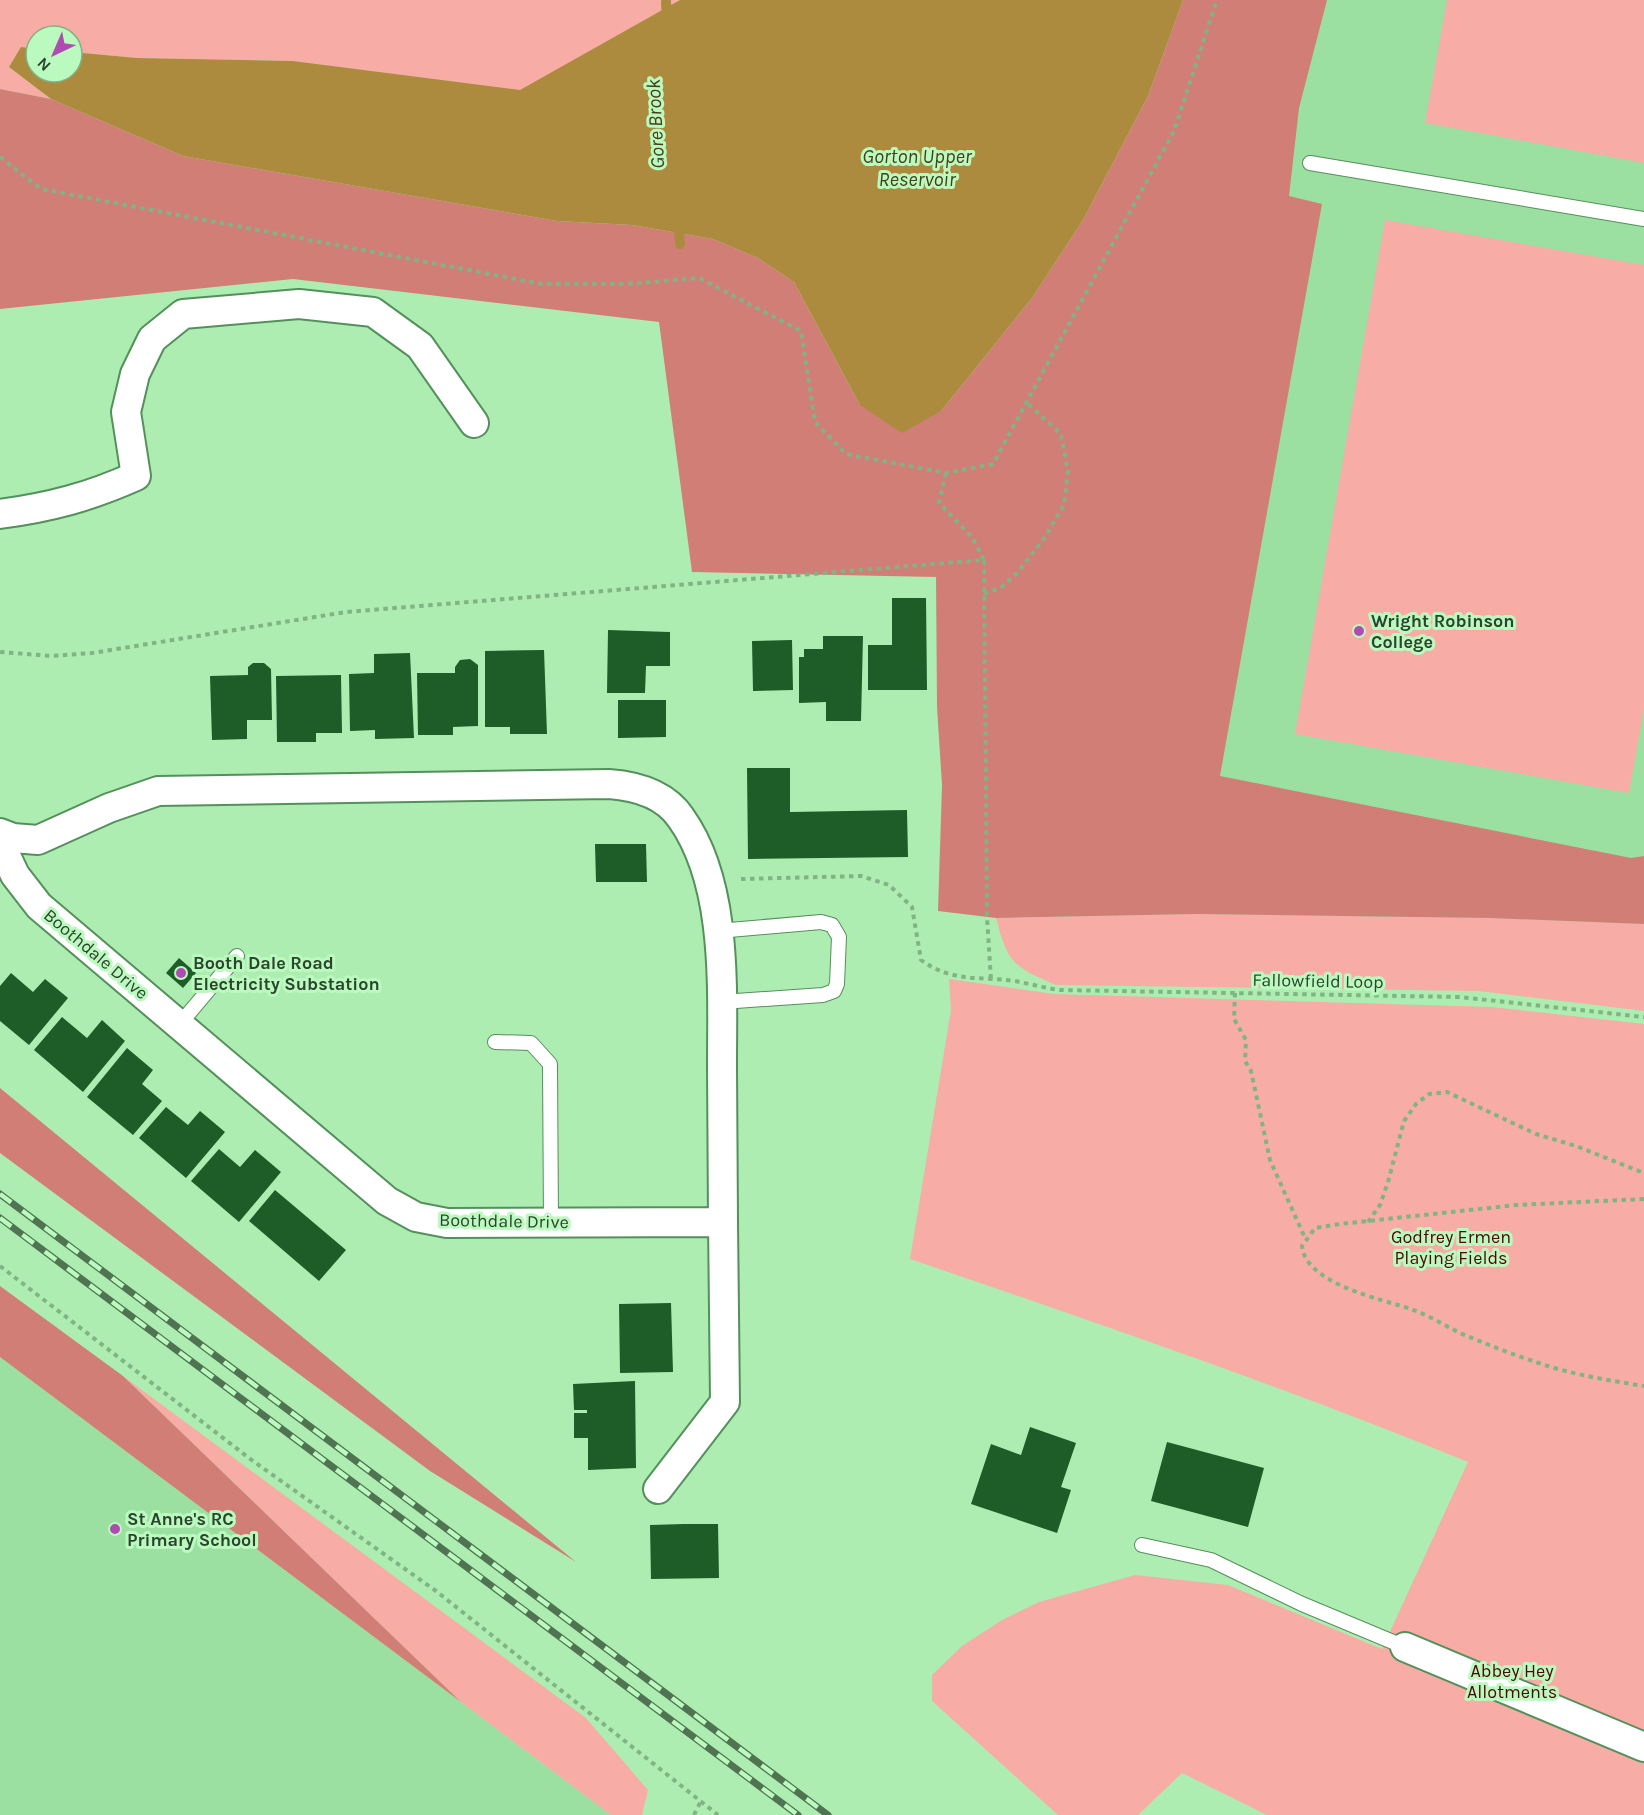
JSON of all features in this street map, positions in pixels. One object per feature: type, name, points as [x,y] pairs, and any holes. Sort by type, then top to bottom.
[{"type":"street","points":[[0,514],[48,508],[92,496],[136,476],[126,412],[135,374],[152,339],[183,314],[299,304],[373,312],[420,346],[474,423]]},
{"type":"street","points":[[0,833],[13,838],[38,840],[109,808],[158,791],[609,784],[637,786],[660,798],[680,816],[703,856],[718,931],[722,1002],[725,1402],[658,1489]]},
{"type":"street","name":"Boothdale Drive","points":[[0,843],[15,875],[39,906],[387,1201],[416,1217],[447,1222],[723,1222]]},
{"type":"street","points":[[1405,1647],[1644,1748]]},
{"type":"lane","points":[[1310,163],[1644,219]]},
{"type":"lane","points":[[718,931],[821,922],[832,925],[839,937],[837,984],[834,991],[824,995],[722,1002]]},
{"type":"lane","points":[[179,1024],[237,956]]},
{"type":"lane","points":[[495,1042],[531,1043],[550,1064],[551,1222]]},
{"type":"lane","points":[[1142,1545],[1211,1560],[1302,1604],[1405,1647]]},
{"type":"path","points":[[0,157],[41,189],[542,284],[627,284],[699,278],[801,331],[815,422],[846,454],[946,473],[993,464],[1174,131],[1217,0]]},
{"type":"path","points":[[984,594],[1002,587],[1017,573],[1043,540],[1064,505],[1068,472],[1061,434],[1026,402]]},
{"type":"path","points":[[946,473],[939,503],[972,537],[984,560],[987,917],[991,980]]},
{"type":"path","points":[[0,652],[52,656],[92,653],[346,612],[984,560]]},
{"type":"path","name":"Fallowfield Loop","points":[[738,879],[872,878],[889,885],[912,907],[921,960],[933,969],[958,978],[991,980],[1060,990],[1460,997],[1644,1017]]},
{"type":"path","points":[[1234,993],[1234,1019],[1246,1040],[1245,1061],[1251,1071],[1270,1160],[1305,1238]]},
{"type":"path","points":[[1368,1222],[1380,1205],[1404,1121],[1416,1104],[1429,1094],[1447,1092],[1536,1134],[1576,1146],[1644,1173]]},
{"type":"path","points":[[1644,1199],[1516,1205],[1315,1228],[1305,1238],[1302,1246],[1303,1257],[1312,1267],[1327,1278],[1373,1299],[1412,1310],[1534,1362],[1644,1386]]},
{"type":"path","points":[[0,1266],[253,1461],[436,1591],[718,1815]]},
{"type":"path","points":[[694,1815],[700,1803]]},
{"type":"shaded area","points":[[1183,0],[1327,0],[1299,108],[1289,196],[1322,204],[1220,776],[1631,858],[1644,856],[1644,924],[1490,918],[1196,914],[996,918],[938,911],[942,785],[937,707],[936,577],[692,572],[659,322],[293,279],[0,309],[0,89],[51,99],[183,156],[557,221],[632,225],[713,239],[758,258],[794,282],[860,405],[941,411],[1032,298],[1083,220],[1148,96]]},
{"type":"shaded area","name":"Wright Robinson College","points":[[1253,0],[1644,0],[1644,924],[1196,914],[996,918],[1149,349]]},
{"type":"shaded area","points":[[0,1088],[576,1562],[430,1471],[0,1153]]},
{"type":"shaded area","points":[[0,1286],[123,1376],[461,1702],[0,1357]]},
{"type":"shaded area","name":"St Anne's RC Primary School","points":[[0,1357],[461,1702],[611,1815],[0,1815]]},
{"type":"green space","points":[[0,0],[680,0],[520,91],[293,61],[137,58],[84,53],[84,24],[24,24],[24,48],[21,48],[9,67],[24,78],[24,84],[31,84],[51,99],[0,89]]},
{"type":"green space","points":[[1447,0],[1644,0],[1644,163],[1425,123]]},
{"type":"green space","points":[[1385,220],[1644,265],[1644,708],[1629,793],[1295,734]]},
{"type":"green space","points":[[1196,914],[1490,918],[1644,924],[1644,1011],[1478,991],[1056,985],[1030,973],[1014,962],[1004,945],[996,918]]},
{"type":"green space","points":[[949,979],[1054,994],[1492,1007],[1644,1024],[1644,1815],[1267,1815],[1182,1773],[1138,1815],[1058,1815],[932,1701],[932,1675],[962,1646],[1002,1620],[1039,1602],[1135,1575],[1228,1585],[1382,1649],[1468,1462],[1260,1382],[910,1259],[951,1010]]},
{"type":"green space","points":[[123,1376],[586,1718],[648,1790],[642,1815],[611,1815],[461,1702]]},
{"type":"water","name":"Gorton Upper Reservoir","points":[[680,0],[1183,0],[1148,96],[1083,220],[1032,298],[941,411],[902,433],[860,405],[794,282],[758,258],[713,239],[632,225],[557,221],[183,156],[51,99],[31,84],[84,84],[84,53],[137,58],[293,61],[520,90]]},
{"type":"water","name":"Gorton Upper Reservoir","points":[[21,47],[24,47],[24,78],[9,67]]},
{"type":"building","points":[[892,598],[926,598],[927,690],[868,690],[868,645],[892,645]]},
{"type":"building","points":[[608,630],[670,632],[670,666],[646,666],[645,693],[607,693]]},
{"type":"building","points":[[823,636],[863,636],[861,721],[826,721],[826,702],[799,703],[799,657],[804,657],[804,649],[823,649]]},
{"type":"building","points":[[792,640],[793,690],[753,691],[752,641]]},
{"type":"building","points":[[544,650],[547,734],[510,734],[510,727],[485,727],[485,651]]},
{"type":"building","points":[[410,653],[414,738],[375,739],[375,730],[350,731],[349,674],[374,673],[374,654]]},
{"type":"building","points":[[470,659],[478,665],[478,726],[453,727],[453,735],[418,735],[417,673],[455,673],[455,667],[460,660]]},
{"type":"building","points":[[253,663],[264,663],[271,669],[272,720],[247,720],[247,739],[212,740],[210,676],[248,675],[248,667]]},
{"type":"building","points":[[341,675],[342,733],[316,733],[316,742],[277,742],[276,676]]},
{"type":"building","points":[[618,700],[666,700],[666,737],[618,738]]},
{"type":"building","points":[[747,768],[790,768],[790,812],[907,810],[908,857],[748,859]]},
{"type":"building","points":[[595,844],[646,844],[647,882],[596,882]]},
{"type":"building","name":"Booth Dale Road Electricity Substation","points":[[179,958],[196,973],[183,988],[166,973]]},
{"type":"building","points":[[11,973],[33,992],[45,979],[68,998],[29,1045],[0,1021],[0,986]]},
{"type":"building","points":[[62,1017],[87,1038],[102,1020],[125,1041],[83,1092],[34,1050]]},
{"type":"building","points":[[127,1048],[153,1070],[142,1084],[162,1101],[133,1135],[87,1097]]},
{"type":"building","points":[[166,1107],[188,1125],[200,1111],[225,1132],[186,1178],[139,1138]]},
{"type":"building","points":[[219,1149],[240,1167],[255,1150],[281,1172],[239,1222],[191,1181]]},
{"type":"building","points":[[275,1190],[346,1250],[319,1281],[249,1221]]},
{"type":"building","points":[[671,1303],[673,1372],[620,1373],[619,1304]]},
{"type":"building","points":[[635,1381],[636,1468],[588,1470],[588,1438],[574,1438],[574,1413],[587,1413],[587,1410],[574,1410],[573,1384]]},
{"type":"building","points":[[1030,1427],[1076,1443],[1061,1487],[1071,1490],[1057,1533],[971,1504],[991,1444],[1021,1455]]},
{"type":"building","points":[[1167,1442],[1264,1468],[1248,1527],[1151,1501]]},
{"type":"building","points":[[718,1524],[719,1578],[651,1579],[650,1525]]},
{"type":"waterway","name":"Gore Brook","points":[[666,2],[667,22]]},
{"type":"waterway","name":"Gore Brook","points":[[678,220],[680,244]]},
{"type":"railway","points":[[0,1194],[828,1815]]},
{"type":"railway","points":[[0,1218],[798,1815]]},
{"type":"place","name":"Wright Robinson College","points":[[1359,631]]},
{"type":"place","name":"Booth Dale Road Electricity Substation","points":[[181,973]]},
{"type":"place","name":"St Anne's RC Primary School","points":[[115,1529]]},
{"type":"park label","name":"Godfrey Ermen Playing Fields","points":[[1451,1247]]},
{"type":"park label","name":"Abbey Hey Allotments","points":[[1512,1681]]}]
